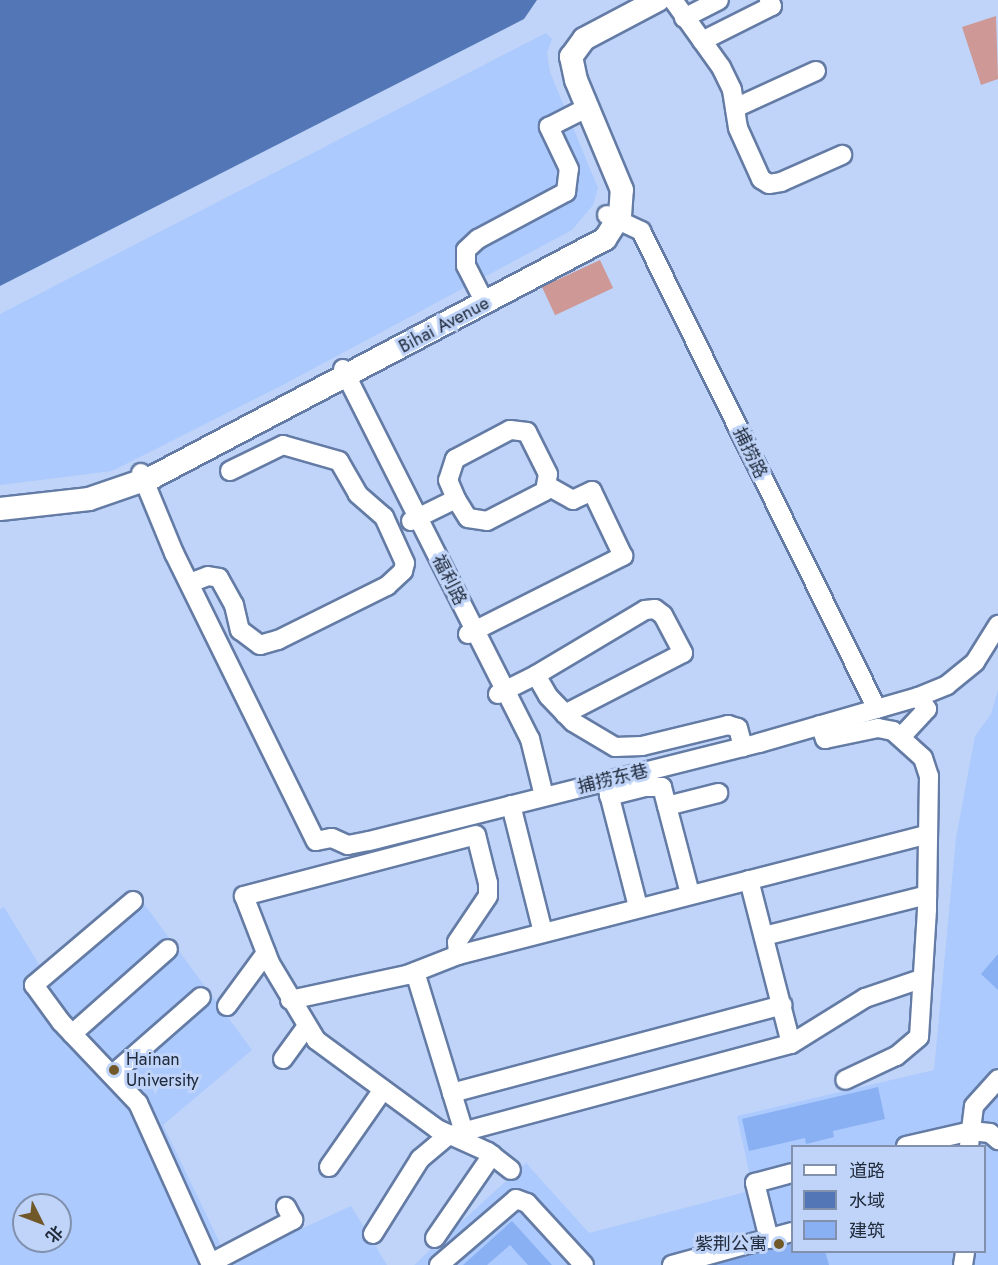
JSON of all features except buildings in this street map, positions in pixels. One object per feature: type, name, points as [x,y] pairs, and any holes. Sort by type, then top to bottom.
[{"type":"main road","points":[[612,218],[612,185],[562,65],[563,45],[578,32],[639,0]]},
{"type":"main road","points":[[612,218],[623,198],[621,182],[576,80],[571,57],[578,45],[591,35],[658,0]]},
{"type":"main road","name":"Bihai Avenue","points":[[342,375],[481,295],[579,243],[612,218]]},
{"type":"main road","name":"Bihai Avenue","points":[[0,509],[80,501],[143,477],[605,239],[612,218]]},
{"type":"main road","name":"Bihai Avenue","points":[[0,497],[75,492],[143,477]]},
{"type":"street","points":[[673,0],[721,67],[732,90],[738,128],[766,183],[784,181],[842,155]]},
{"type":"street","points":[[684,18],[719,0]]},
{"type":"street","points":[[702,41],[772,6],[769,0]]},
{"type":"street","points":[[735,108],[816,71]]},
{"type":"street","points":[[481,295],[464,259],[471,244],[559,198],[569,185],[569,169],[543,129],[580,111]]},
{"type":"street","name":"捕捞路","points":[[612,218],[641,231],[877,709]]},
{"type":"street","name":"福利路","points":[[342,375],[501,692],[530,739],[540,797]]},
{"type":"street","points":[[516,428],[527,432],[546,468],[548,486],[545,491],[479,523],[468,518],[456,499],[448,480],[455,459],[516,428]]},
{"type":"street","points":[[143,477],[200,601],[218,594],[234,614],[245,636],[260,645],[393,582],[405,563],[384,517],[358,494],[339,461],[288,445],[230,471]]},
{"type":"street","points":[[471,632],[623,556],[592,491],[573,500],[548,486]]},
{"type":"street","points":[[414,519],[456,499]]},
{"type":"street","points":[[190,583],[208,576],[219,578],[234,605],[234,614]]},
{"type":"street","name":"捕捞东巷","points":[[200,601],[316,842],[332,838],[348,845],[540,797],[607,789],[743,747],[918,698],[947,685],[975,662],[998,625]]},
{"type":"street","points":[[501,692],[536,675],[645,610],[655,609],[663,615],[683,653],[565,714]]},
{"type":"street","points":[[536,675],[565,714],[615,747],[642,746],[728,725],[738,728],[743,747]]},
{"type":"street","points":[[901,737],[927,709],[918,698]]},
{"type":"street","points":[[820,726],[825,739],[886,728],[901,737],[927,766],[927,895],[919,1036],[897,1056],[845,1080]]},
{"type":"street","points":[[638,907],[607,789],[662,787],[690,894]]},
{"type":"street","points":[[667,806],[718,793]]},
{"type":"street","points":[[511,805],[543,932]]},
{"type":"street","points":[[466,815],[472,836]]},
{"type":"street","points":[[458,955],[457,942],[488,896],[488,883],[476,835],[244,896],[266,953],[290,1000],[306,1027],[332,1055],[382,1091],[455,1132],[512,1170]]},
{"type":"street","points":[[290,1000],[415,972],[458,955],[543,932],[926,835]]},
{"type":"street","points":[[749,880],[791,1044]]},
{"type":"street","points":[[764,936],[927,895]]},
{"type":"street","points":[[133,901],[34,985],[72,1034],[141,1109],[211,1264],[293,1220],[286,1207]]},
{"type":"street","points":[[72,1034],[168,949]]},
{"type":"street","points":[[227,1006],[266,953]]},
{"type":"street","points":[[415,972],[452,1093],[455,1132]]},
{"type":"street","points":[[373,1234],[420,1159],[455,1132],[791,1044],[865,998],[921,979]]},
{"type":"street","points":[[112,1075],[201,997]]},
{"type":"street","points":[[452,1093],[782,1005]]},
{"type":"street","points":[[283,1059],[306,1027]]},
{"type":"street","points":[[974,1139],[974,1106],[998,1079]]},
{"type":"street","points":[[329,1167],[382,1091]]},
{"type":"street","points":[[974,1139],[981,1111],[998,1091]]},
{"type":"street","points":[[974,1139],[990,1133],[998,1140]]},
{"type":"street","points":[[911,1145],[950,1137],[988,1142],[998,1151]]},
{"type":"street","points":[[435,1238],[492,1155]]},
{"type":"street","points":[[769,1239],[755,1183],[791,1173]]},
{"type":"street","points":[[439,1265],[516,1199],[527,1203],[584,1265]]},
{"type":"street","points":[[672,1265],[791,1232]]},
{"type":"shaded area","points":[[996,16],[998,79],[981,85],[962,27]]},
{"type":"shaded area","points":[[546,33],[552,39],[547,53],[550,72],[598,188],[593,205],[572,230],[279,387],[112,471],[0,485],[0,314]]},
{"type":"shaded area","points":[[600,260],[613,288],[555,315],[542,287]]},
{"type":"shaded area","points":[[998,690],[998,1265],[414,1265],[526,1163],[589,1233],[753,1190],[737,1116],[934,1070],[956,838],[975,736],[991,714]]},
{"type":"shaded area","name":"Hainan University","points":[[133,889],[252,1050],[163,1125],[229,1262],[351,1206],[387,1265],[0,1265],[0,909],[4,907],[40,966]]},
{"type":"water","points":[[0,0],[537,0],[524,19],[0,286]]},
{"type":"place","name":"Hainan University","points":[[114,1070]]},
{"type":"place","name":"紫荆公寓","points":[[779,1244]]}]
